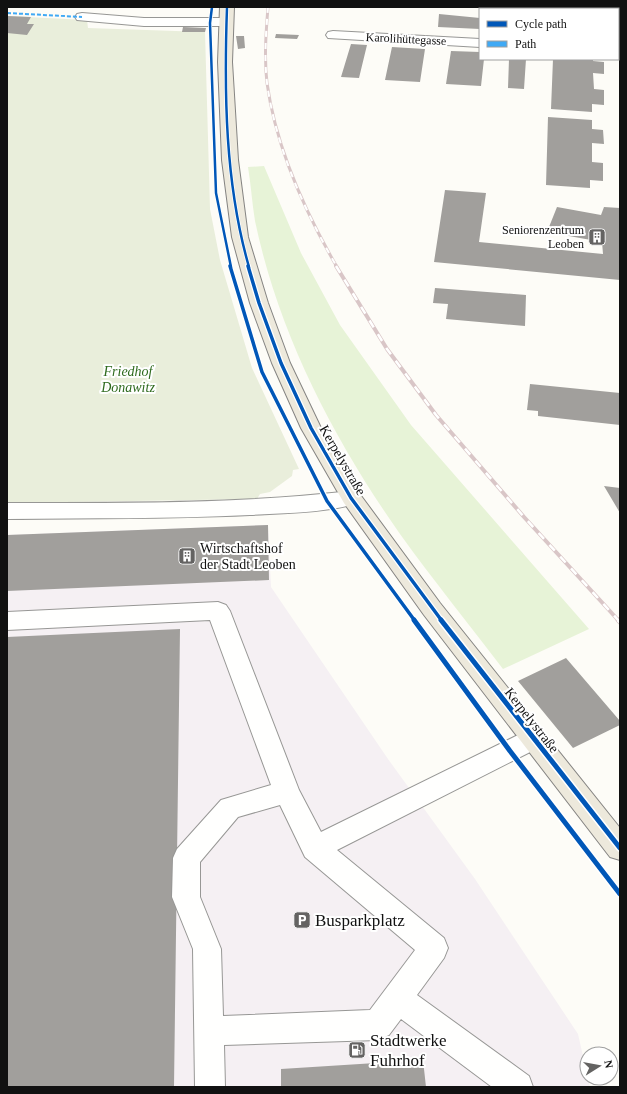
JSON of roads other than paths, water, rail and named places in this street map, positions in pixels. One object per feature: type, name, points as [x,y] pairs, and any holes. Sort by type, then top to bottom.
[{"type":"main road","name":"Kerpelystraße","points":[[226,15],[225,62],[230,160],[240,237],[259,303],[281,363],[311,428],[351,498],[432,609],[620,848]]},
{"type":"street","points":[[82,17],[144,22],[226,15]]},
{"type":"street","name":"Karolihüttegasse","points":[[333,35],[479,43]]},
{"type":"street","points":[[7,511],[224,508],[296,505],[351,498]]},
{"type":"street","points":[[7,621],[218,611],[287,792],[315,848],[434,948],[378,1024],[209,1031]]},
{"type":"street","points":[[315,848],[533,739]]},
{"type":"street","points":[[210,1087],[207,949],[186,897],[187,858],[230,808],[287,792]]},
{"type":"street","points":[[397,998],[518,1087]]},
{"type":"railway","points":[[268,7],[266,74],[271,107],[277,131],[284,155],[303,201],[337,267]]},
{"type":"railway","points":[[336,266],[387,349],[436,415],[524,517],[619,621]]},
{"type":"place","name":"Seniorenzentrum Leoben","points":[[597,237]]},
{"type":"place","name":"Wirtschaftshof der Stadt Leoben","points":[[187,556]]},
{"type":"place","name":"Busparkplatz","points":[[302,920]]},
{"type":"place","name":"Stadtwerke Fuhrhof","points":[[357,1050]]},
{"type":"park label","name":"Friedhof Donawitz","points":[[128,380]]}]
